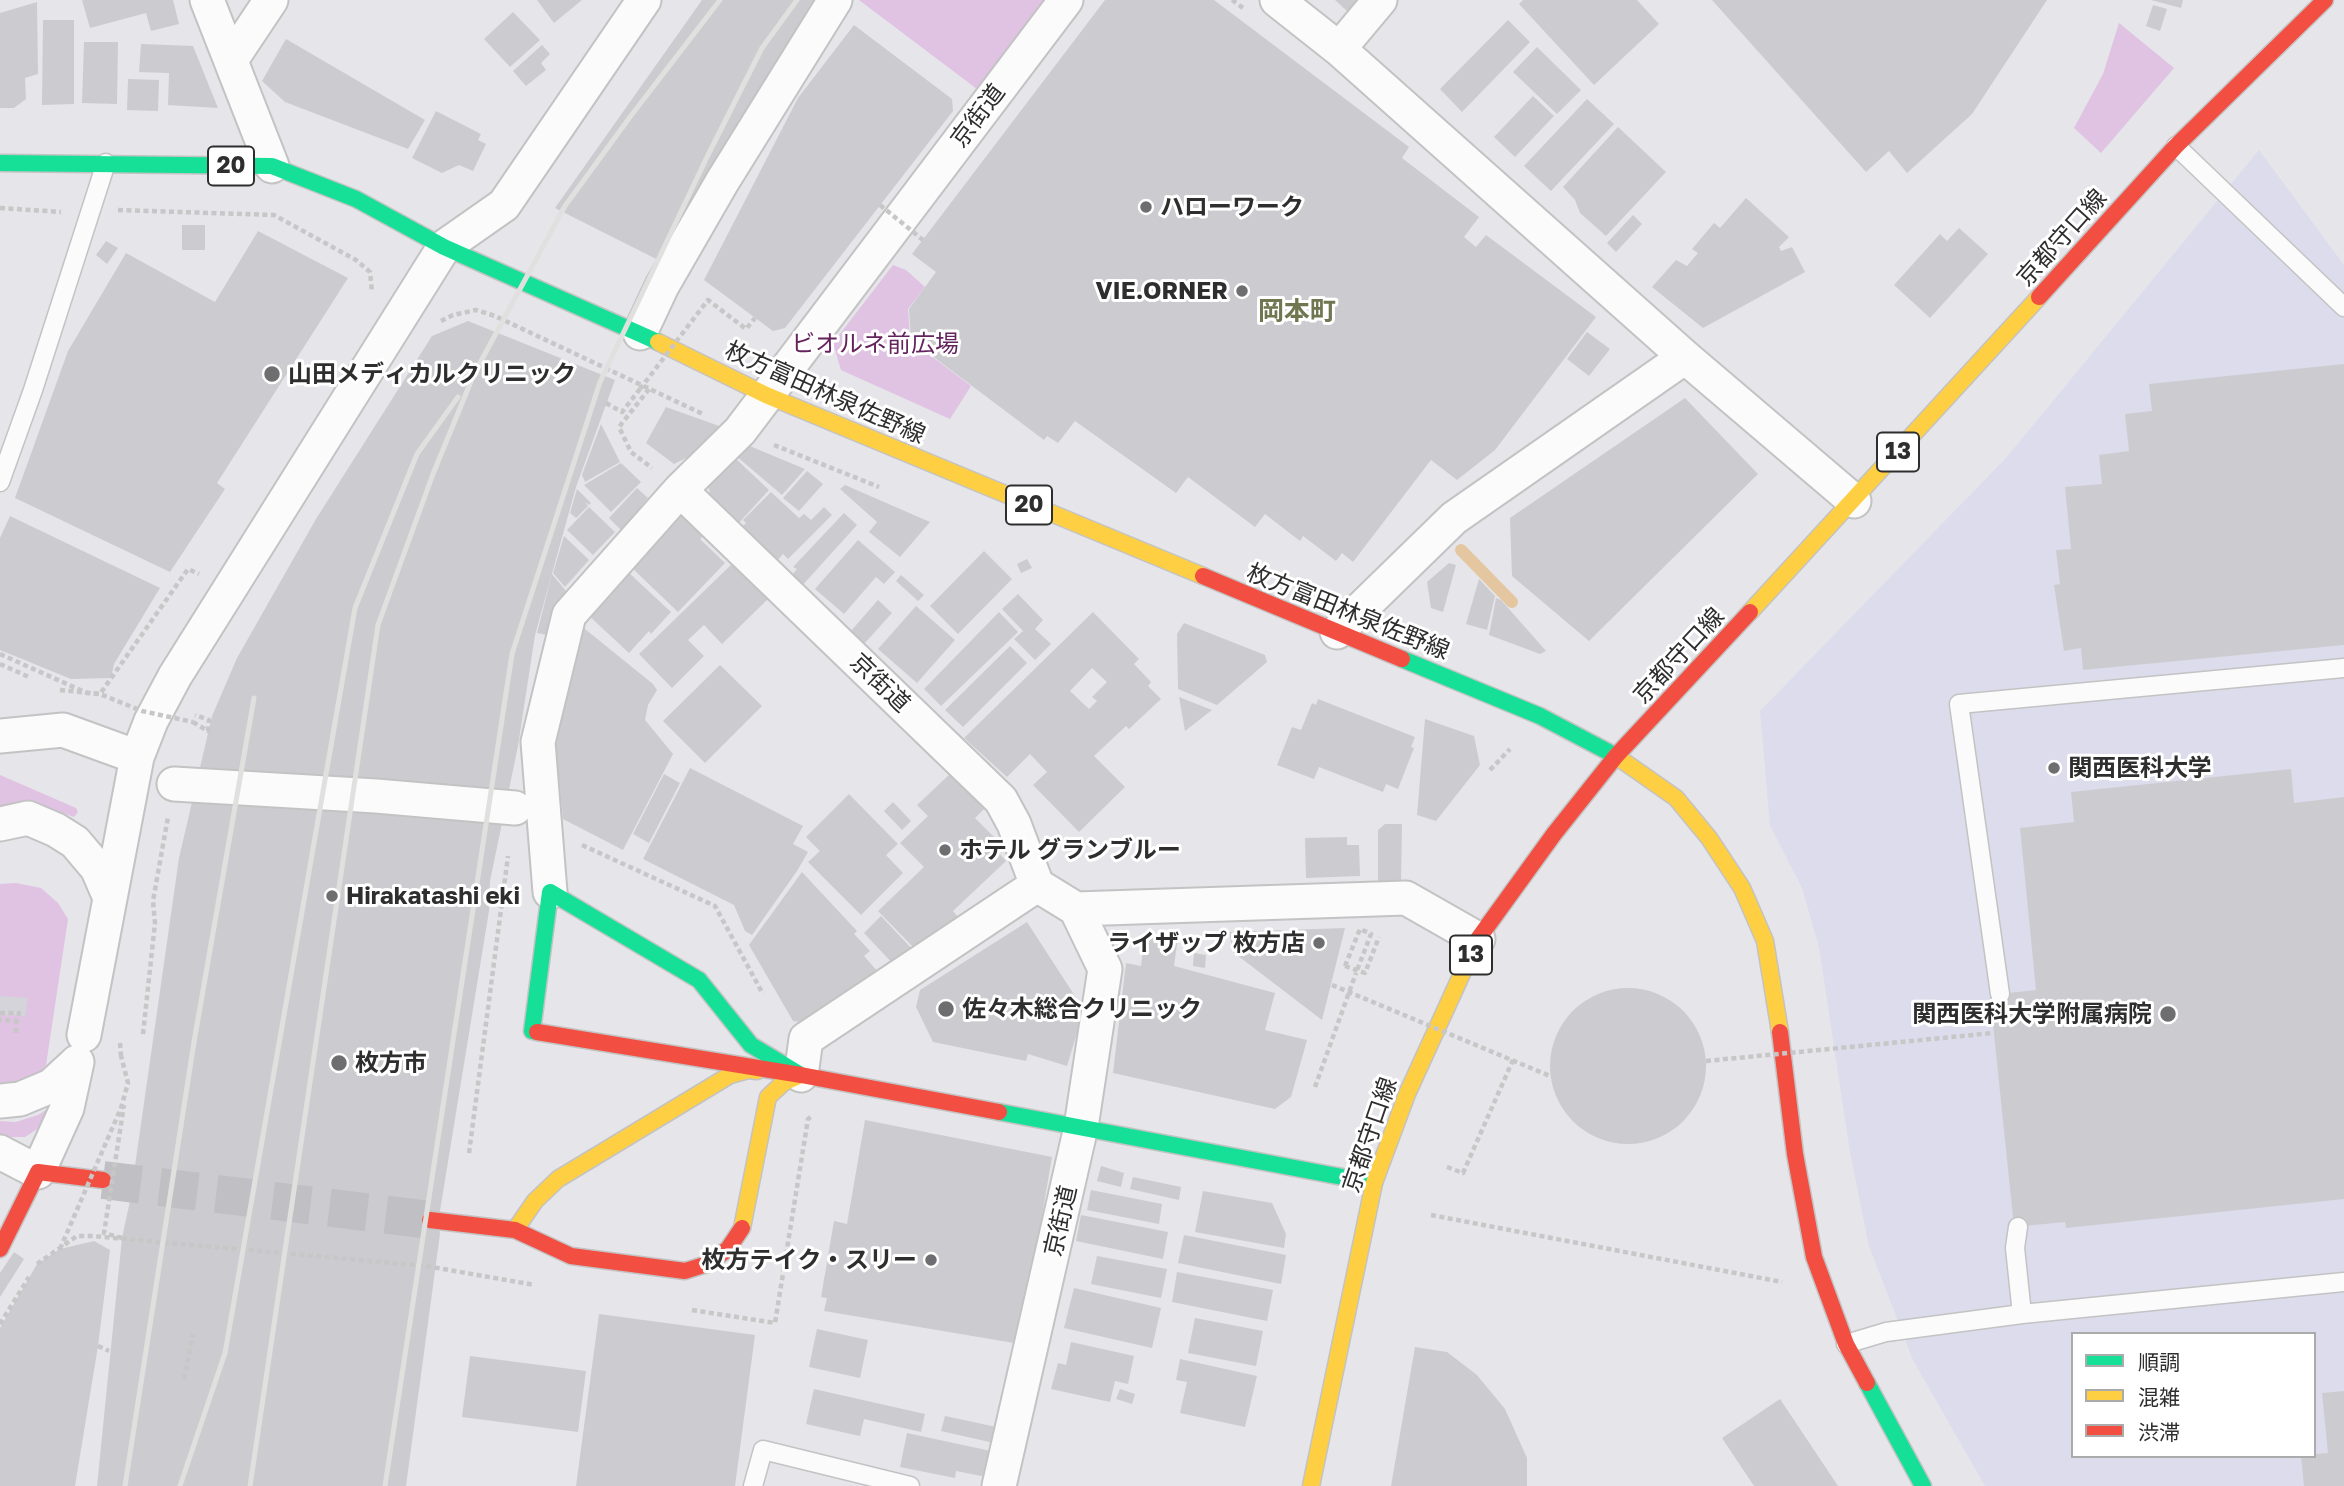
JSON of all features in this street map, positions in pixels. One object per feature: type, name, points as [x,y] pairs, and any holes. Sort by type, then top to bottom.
[{"type":"main road","name":"京都守口線","points":[[1311,1486],[1374,1183],[1407,1094],[1478,939],[1553,834],[1616,756],[1854,501],[2176,146],[2325,0]]},
{"type":"main road","name":"枚方富田林泉佐野線","points":[[0,163],[272,166],[356,199],[444,247],[640,333],[766,395],[1540,716],[1616,756],[1676,798],[1709,838],[1742,888],[1765,941],[1775,992],[1795,1154],[1814,1257],[1846,1345],[1923,1486]]},
{"type":"main road","points":[[801,1075],[751,1045],[699,980],[550,892],[531,1031],[801,1075],[1374,1183]]},
{"type":"main road","points":[[515,1230],[535,1201],[558,1179],[730,1075],[748,1070],[801,1075]]},
{"type":"main road","points":[[430,1220],[515,1230],[571,1256],[685,1271],[708,1264],[728,1249],[741,1232],[768,1097],[783,1083],[801,1075]]},
{"type":"main road","points":[[0,1249],[38,1172],[103,1180]]},
{"type":"street","points":[[207,0],[272,166]]},
{"type":"street","points":[[231,60],[271,0]]},
{"type":"street","points":[[1,1153],[38,1172],[68,1108],[137,757],[150,721],[444,247],[504,205],[644,0]]},
{"type":"street","points":[[640,333],[662,286],[722,182],[835,0]]},
{"type":"street","name":"京街道","points":[[1037,885],[1002,800],[680,490],[740,431],[1066,0]]},
{"type":"street","points":[[1276,0],[1339,49],[1685,357],[1854,501]]},
{"type":"street","points":[[1339,49],[1380,0]]},
{"type":"street","points":[[1337,632],[1454,518],[1685,357]]},
{"type":"street","points":[[550,892],[538,742],[569,615],[680,490]]},
{"type":"street","points":[[0,736],[63,730],[137,757]]},
{"type":"street","points":[[174,784],[376,796],[515,808]]},
{"type":"street","points":[[0,824],[29,818],[57,830],[75,842],[97,868],[110,898]]},
{"type":"street","points":[[801,1075],[806,1039],[1037,885],[1076,909],[1406,898],[1478,939]]},
{"type":"street","name":"京街道","points":[[999,1486],[1082,1127],[1105,969],[1076,909]]},
{"type":"street","points":[[0,1101],[20,1099],[51,1086],[80,1049]]},
{"type":"lane","points":[[2176,146],[2344,307]]},
{"type":"lane","points":[[0,482],[33,390],[106,163]]},
{"type":"lane","points":[[2000,994],[1959,704],[2344,668]]},
{"type":"lane","points":[[2018,1227],[2015,1248],[2022,1314]]},
{"type":"lane","points":[[1846,1345],[1886,1332],[2022,1314],[2344,1282]]},
{"type":"lane","points":[[753,1486],[763,1450],[910,1486]]},
{"type":"path","points":[[1232,0],[1243,9]]},
{"type":"path","points":[[880,205],[923,240]]},
{"type":"path","points":[[0,208],[90,213],[112,209],[274,215],[356,260],[370,272],[372,295]]},
{"type":"path","points":[[606,404],[622,412],[708,300],[746,329],[755,318]]},
{"type":"path","points":[[495,316],[649,389],[619,427],[631,452],[680,490]]},
{"type":"path","points":[[100,694],[188,569],[200,574],[193,586]]},
{"type":"path","points":[[0,654],[87,693],[100,694]]},
{"type":"path","points":[[0,664],[29,677]]},
{"type":"path","points":[[60,690],[100,694],[142,711],[193,722],[208,731],[209,720],[194,715]]},
{"type":"path","points":[[1490,770],[1510,750]]},
{"type":"path","points":[[143,1034],[155,923],[153,901],[174,784]]},
{"type":"path","points":[[469,1153],[515,808]]},
{"type":"path","points":[[546,829],[715,906],[769,1004]]},
{"type":"path","points":[[142,922],[155,923]]},
{"type":"path","points":[[1315,1087],[1349,992],[1356,973],[1360,963],[1364,953],[1368,943],[1371,934],[1360,929],[1345,966],[1355,970],[1365,973],[1379,937]]},
{"type":"path","points":[[1332,985],[1550,1076]]},
{"type":"path","points":[[0,1012],[18,1013]]},
{"type":"path","points":[[0,1012],[19,1013],[17,1021],[0,1020],[17,1021],[16,1033]]},
{"type":"path","points":[[1706,1061],[1993,1033]]},
{"type":"path","points":[[121,1056],[128,1083],[104,1233],[122,1238]]},
{"type":"path","points":[[1447,1167],[1463,1173],[1513,1060]]},
{"type":"path","points":[[60,1249],[121,1108],[128,1083]]},
{"type":"path","points":[[1431,1215],[1782,1282]]},
{"type":"path","points":[[1,1325],[37,1264],[78,1236],[450,1270]]},
{"type":"path","points":[[184,1379],[193,1334]]},
{"type":"path","points":[[98,1346],[109,1351]]},
{"type":"shaded area","name":"関西医科大学","points":[[2259,150],[2344,265],[2344,1486],[1985,1486],[1913,1360],[1869,1246],[1850,1152],[1819,947],[1802,888],[1770,825],[1760,711],[2007,457]]},
{"type":"shaded area","points":[[0,996],[28,998],[25,1016],[0,1015]]},
{"type":"green space","points":[[859,0],[1044,0],[977,89]]},
{"type":"green space","points":[[2119,23],[2174,68],[2101,153],[2074,128],[2103,74]]},
{"type":"green space","name":"ビオルネ前広場","points":[[893,265],[906,270],[925,287],[908,309],[910,340],[971,386],[950,419],[841,370],[833,343]]},
{"type":"green space","points":[[0,775],[76,808],[78,812],[74,817],[32,803],[0,806]]},
{"type":"green space","points":[[16,883],[41,888],[58,903],[68,919],[46,1065],[31,1082],[0,1090],[0,884]]},
{"type":"green space","points":[[52,1106],[42,1126],[25,1137],[0,1137],[0,1121],[16,1122],[38,1115]]},
{"type":"building","points":[[82,0],[173,0],[179,24],[151,31],[146,13],[90,28]]},
{"type":"building","points":[[537,0],[582,0],[554,23]]},
{"type":"building","points":[[702,0],[823,0],[668,265],[555,208]]},
{"type":"building","name":"VIE.ORNER","points":[[1105,0],[1214,0],[1409,147],[1402,158],[1479,217],[1464,237],[1476,247],[1486,235],[1596,317],[1495,450],[1457,480],[1431,460],[1353,562],[1342,553],[1336,561],[1303,536],[1300,541],[1265,514],[1255,527],[1188,477],[1176,493],[1075,421],[1058,443],[1047,436],[1044,440],[911,340],[909,309],[936,272],[912,254]]},
{"type":"building","points":[[1335,0],[1358,0],[1348,12]]},
{"type":"building","points":[[1523,0],[1637,0],[1659,24],[1594,85],[1519,4]]},
{"type":"building","points":[[1712,0],[2047,0],[1972,114],[1907,173],[1889,151],[1866,172]]},
{"type":"building","points":[[2151,0],[2183,0],[2181,8]]},
{"type":"building","points":[[37,2],[38,74],[25,78],[26,99],[14,108],[0,108],[0,13]]},
{"type":"building","points":[[2153,5],[2167,9],[2160,31],[2146,26]]},
{"type":"building","points":[[513,12],[540,40],[510,67],[484,39]]},
{"type":"building","points":[[43,20],[74,20],[74,104],[42,105]]},
{"type":"building","points":[[1508,20],[1530,42],[1462,112],[1440,89]]},
{"type":"building","points":[[854,25],[952,99],[953,111],[785,328],[773,331],[704,280],[798,98]]},
{"type":"building","points":[[286,39],[425,120],[408,149],[285,102],[262,81]]},
{"type":"building","points":[[84,42],[118,42],[117,104],[82,103]]},
{"type":"building","points":[[141,44],[193,46],[218,108],[168,105],[169,73],[139,72]]},
{"type":"building","points":[[542,45],[550,54],[541,63],[546,70],[526,86],[513,71]]},
{"type":"building","points":[[1537,47],[1581,90],[1557,114],[1513,72]]},
{"type":"building","points":[[128,79],[159,80],[158,111],[127,110]]},
{"type":"building","points":[[1533,96],[1554,116],[1515,157],[1494,137]]},
{"type":"building","points":[[1587,99],[1614,124],[1551,191],[1524,166]]},
{"type":"building","points":[[436,111],[481,134],[478,140],[486,144],[473,171],[459,165],[442,173],[412,158]]},
{"type":"building","points":[[1618,127],[1666,172],[1606,236],[1580,213],[1575,200],[1563,187]]},
{"type":"building","points":[[1746,198],[1789,237],[1779,247],[1781,251],[1792,247],[1805,272],[1703,328],[1652,287],[1676,260],[1687,266],[1698,253],[1692,249],[1714,223],[1720,228]]},
{"type":"building","points":[[1633,215],[1642,224],[1616,252],[1607,243]]},
{"type":"building","points":[[182,225],[205,225],[205,250],[182,250]]},
{"type":"building","points":[[1959,228],[1988,254],[1930,318],[1894,285],[1940,234],[1947,241]]},
{"type":"building","points":[[258,231],[348,278],[217,483],[225,489],[170,572],[15,498],[68,351],[126,253],[215,302]]},
{"type":"building","points":[[106,241],[118,248],[107,264],[96,255]]},
{"type":"building","name":"Hirakatashi eki","points":[[468,321],[615,380],[576,487],[535,635],[518,746],[490,881],[489,911],[438,1223],[440,1234],[406,1486],[97,1486],[122,1238],[130,1201],[179,858],[212,716],[237,658],[316,519],[432,336]]},
{"type":"building","points":[[1587,332],[1610,349],[1589,376],[1567,359]]},
{"type":"building","points":[[2344,364],[2344,645],[2083,670],[2081,648],[2064,651],[2054,585],[2060,584],[2056,550],[2071,549],[2065,487],[2102,484],[2099,455],[2129,451],[2125,414],[2152,411],[2149,384]]},
{"type":"building","points":[[1685,398],[1758,474],[1589,641],[1512,576],[1510,518]]},
{"type":"building","points":[[666,407],[722,427],[704,449],[674,464],[646,443]]},
{"type":"building","points":[[601,424],[620,462],[585,482],[582,475]]},
{"type":"building","points":[[745,444],[805,469],[782,495],[735,455]]},
{"type":"building","points":[[734,457],[769,490],[736,526],[712,504],[708,484]]},
{"type":"building","points":[[621,463],[641,482],[611,512],[584,485]]},
{"type":"building","points":[[807,471],[823,484],[799,511],[783,498]]},
{"type":"building","points":[[845,485],[930,522],[900,557],[869,532],[877,522],[840,489]]},
{"type":"building","points":[[637,488],[648,498],[641,506],[643,509],[622,531],[609,518]]},
{"type":"building","points":[[577,489],[591,503],[589,505],[585,502],[588,506],[576,518],[570,513]]},
{"type":"building","points":[[771,492],[799,518],[804,514],[811,520],[824,507],[832,515],[788,559],[783,554],[777,561],[742,527],[746,523],[743,520]]},
{"type":"building","points":[[589,507],[615,532],[593,555],[567,530]]},
{"type":"building","points":[[844,513],[857,525],[800,588],[789,578],[797,569],[793,567]]},
{"type":"building","points":[[681,514],[704,536],[700,539],[725,563],[678,612],[630,566]]},
{"type":"building","points":[[10,516],[160,588],[114,664],[111,678],[71,679],[0,650],[0,538]]},
{"type":"building","points":[[564,536],[589,560],[565,587],[553,573]]},
{"type":"building","points":[[858,540],[895,572],[884,584],[876,577],[844,614],[815,589]]},
{"type":"building","points":[[984,551],[1012,579],[958,634],[930,606]]},
{"type":"building","points":[[1027,559],[1032,568],[1021,573],[1017,564]]},
{"type":"building","points":[[733,563],[769,598],[722,644],[704,625],[688,640],[704,656],[672,688],[639,654]]},
{"type":"building","points":[[1449,563],[1456,565],[1443,612],[1431,608],[1427,582]]},
{"type":"building","points":[[627,571],[671,612],[629,653],[587,614]]},
{"type":"building","points":[[552,574],[566,591],[553,613],[547,635],[537,633]]},
{"type":"building","points":[[901,575],[924,595],[918,601],[896,581]]},
{"type":"building","points":[[1479,579],[1495,596],[1487,630],[1466,624]]},
{"type":"building","points":[[1018,594],[1043,620],[1035,629],[1051,644],[1035,660],[1014,639],[1023,631],[1002,609]]},
{"type":"building","points":[[1496,598],[1501,600],[1546,651],[1540,654],[1489,635]]},
{"type":"building","points":[[878,600],[892,613],[864,644],[850,632]]},
{"type":"building","points":[[916,606],[955,640],[917,683],[878,649]]},
{"type":"building","points":[[999,612],[1018,632],[941,706],[924,689]]},
{"type":"building","points":[[1093,612],[1139,659],[1134,664],[1151,682],[1148,686],[1161,699],[1129,729],[1126,726],[1094,756],[1125,787],[1079,832],[1033,785],[1047,772],[1030,754],[1007,777],[964,738]],"holes":[[[1092,668],[1107,682],[1092,697],[1097,701],[1089,709],[1070,691]]]},
{"type":"building","points":[[1184,623],[1265,655],[1267,662],[1217,705],[1178,689],[1177,634]]},
{"type":"building","points":[[577,626],[585,629],[653,684],[657,690],[648,705],[645,720],[673,754],[623,850],[563,819],[555,738]]},
{"type":"building","points":[[1010,646],[1027,663],[963,727],[945,710]]},
{"type":"building","points":[[720,665],[762,706],[705,763],[663,721]]},
{"type":"building","points":[[1179,697],[1212,710],[1185,731]]},
{"type":"building","points":[[1318,699],[1415,737],[1411,747],[1414,748],[1398,789],[1386,784],[1383,792],[1319,767],[1314,779],[1277,765],[1292,727],[1301,730],[1312,703],[1316,705]]},
{"type":"building","points":[[1425,719],[1474,736],[1480,765],[1436,821],[1417,815]]},
{"type":"building","points":[[690,768],[803,826],[793,844],[808,852],[752,935],[745,931],[734,905],[643,859]]},
{"type":"building","name":"関西医科大学附属病院","points":[[2291,769],[2294,803],[2344,797],[2344,1199],[2066,1228],[2065,1222],[2014,1227],[1990,995],[2036,990],[2020,828],[2074,822],[2071,792]]},
{"type":"building","points":[[951,773],[987,806],[975,818],[1003,846],[997,851],[1006,861],[953,911],[958,917],[913,947],[878,911],[924,867],[900,843],[928,816],[917,805]]},
{"type":"building","points":[[664,774],[680,783],[649,843],[633,834]]},
{"type":"building","points":[[849,794],[898,844],[886,855],[903,873],[861,915],[808,862],[820,851],[806,837]]},
{"type":"building","points":[[893,802],[911,821],[902,830],[884,811]]},
{"type":"building","points":[[1385,824],[1402,824],[1401,883],[1378,883],[1378,830]]},
{"type":"building","points":[[1347,837],[1347,845],[1359,845],[1360,876],[1306,878],[1305,838]]},
{"type":"building","points":[[802,872],[857,931],[854,934],[870,951],[864,956],[879,973],[803,1022],[793,1021],[749,945]]},
{"type":"building","points":[[881,916],[912,949],[894,965],[864,933]]},
{"type":"building","points":[[1027,922],[1084,1010],[1067,1066],[1028,1054],[1026,1061],[933,1042],[916,1007],[920,990]]},
{"type":"building","points":[[1345,928],[1322,1020],[1233,952],[1229,932]]},
{"type":"building","points":[[1145,932],[1178,937],[1174,966],[1275,993],[1265,1030],[1307,1040],[1291,1097],[1275,1109],[1113,1073],[1126,963],[1141,966]]},
{"type":"building","points":[[1194,953],[1206,955],[1205,968],[1193,966]]},
{"type":"building","points":[[1628,988],[1658,994],[1683,1011],[1700,1036],[1706,1066],[1700,1096],[1683,1121],[1658,1138],[1628,1144],[1598,1138],[1573,1121],[1556,1096],[1550,1066],[1556,1036],[1573,1011],[1598,994]]},
{"type":"building","name":"枚方テイク・スリー","points":[[865,1120],[1052,1157],[1020,1344],[824,1311],[827,1298],[821,1297],[834,1221],[847,1224]]},
{"type":"building","points":[[1101,1166],[1124,1173],[1121,1187],[1097,1181]]},
{"type":"building","points":[[1133,1177],[1181,1187],[1179,1200],[1130,1189]]},
{"type":"building","points":[[1091,1190],[1162,1204],[1159,1224],[1087,1210]]},
{"type":"building","points":[[1203,1191],[1272,1203],[1286,1234],[1284,1248],[1195,1232]]},
{"type":"building","points":[[1081,1215],[1168,1232],[1163,1259],[1076,1241]]},
{"type":"building","points":[[1184,1235],[1286,1255],[1281,1284],[1178,1263]]},
{"type":"building","points":[[94,1241],[110,1250],[98,1346],[75,1486],[0,1486],[0,1328],[37,1264],[60,1249]]},
{"type":"building","points":[[14,1252],[24,1259],[0,1297],[0,1273]]},
{"type":"building","points":[[1097,1256],[1167,1269],[1161,1298],[1091,1284]]},
{"type":"building","points":[[1177,1272],[1273,1290],[1267,1321],[1172,1302]]},
{"type":"building","points":[[1074,1288],[1161,1308],[1152,1348],[1064,1328]]},
{"type":"building","points":[[599,1314],[755,1335],[735,1486],[576,1486]]},
{"type":"building","points":[[1195,1318],[1263,1331],[1256,1366],[1188,1353]]},
{"type":"building","points":[[817,1329],[868,1340],[860,1378],[809,1367]]},
{"type":"building","points":[[1071,1342],[1134,1356],[1128,1384],[1115,1381],[1110,1402],[1051,1389],[1058,1363],[1066,1365]]},
{"type":"building","points":[[1415,1347],[1447,1352],[1477,1375],[1505,1409],[1527,1458],[1527,1486],[1391,1486]]},
{"type":"building","points":[[470,1356],[586,1371],[578,1432],[462,1417]]},
{"type":"building","points":[[1180,1359],[1257,1376],[1245,1427],[1180,1413],[1187,1382],[1176,1380]]},
{"type":"building","points":[[814,1389],[925,1414],[921,1432],[864,1419],[860,1436],[806,1424]]},
{"type":"building","points":[[1120,1389],[1135,1394],[1132,1404],[1116,1399]]},
{"type":"building","points":[[2344,1391],[2344,1486],[2304,1486],[2301,1458],[2316,1458],[2316,1454],[2328,1453],[2322,1393]]},
{"type":"building","points":[[1780,1399],[1838,1486],[1754,1486],[1722,1438]]},
{"type":"building","points":[[945,1416],[1001,1428],[998,1444],[941,1431]]},
{"type":"building","points":[[907,1433],[991,1451],[986,1477],[956,1471],[955,1478],[900,1467]]},
{"type":"waterway","points":[[1461,550],[1512,602]]},
{"type":"tunnel","points":[[103,1180],[430,1220]]},
{"type":"railway","points":[[250,1486],[378,625],[433,474],[474,374],[565,206],[720,0]]},
{"type":"railway","points":[[385,1486],[512,654],[600,382],[762,48],[797,0]]},
{"type":"railway","points":[[180,1486],[225,1353],[355,608],[417,454],[458,397]]},
{"type":"railway","points":[[125,1486],[194,1042],[254,698]]},
{"type":"traffic: fast","points":[[0,163],[272,166],[356,199],[444,247],[658,342]]},
{"type":"traffic: fast","points":[[1402,659],[1540,716],[1616,756]]},
{"type":"traffic: fast","points":[[537,1032],[532,1031],[550,892],[699,980],[751,1045],[801,1075]]},
{"type":"traffic: fast","points":[[999,1112],[1374,1183]]},
{"type":"traffic: fast","points":[[1867,1383],[1923,1486]]},
{"type":"traffic: slow","points":[[1750,612],[2039,297]]},
{"type":"traffic: slow","points":[[658,342],[766,395],[1203,576]]},
{"type":"traffic: slow","points":[[1616,756],[1676,798],[1709,838],[1742,888],[1765,941],[1780,1032]]},
{"type":"traffic: slow","points":[[1311,1486],[1374,1183],[1407,1094],[1465,967]]},
{"type":"traffic: slow","points":[[515,1230],[535,1201],[558,1179],[730,1075],[748,1070],[757,1071]]},
{"type":"traffic: slow","points":[[742,1228],[768,1097],[783,1083],[801,1075]]},
{"type":"traffic: jam","points":[[2039,297],[2176,146],[2325,0]]},
{"type":"traffic: jam","points":[[1203,576],[1402,659]]},
{"type":"traffic: jam","points":[[1465,967],[1478,939],[1554,834],[1616,756],[1750,612]]},
{"type":"traffic: jam","points":[[537,1032],[801,1075],[999,1112]]},
{"type":"traffic: jam","points":[[1780,1032],[1795,1154],[1814,1257],[1846,1344],[1867,1383]]},
{"type":"traffic: jam","points":[[0,1249],[38,1172],[103,1180]]},
{"type":"traffic: jam","points":[[430,1220],[515,1230],[571,1256],[685,1271],[707,1264],[728,1249],[742,1228]]},
{"type":"place","name":"ハローワーク","points":[[1146,207]]},
{"type":"place","name":"VIE.ORNER","points":[[1242,291]]},
{"type":"place","name":"山田メディカルクリニック","points":[[272,374]]},
{"type":"place","name":"関西医科大学","points":[[2054,768]]},
{"type":"place","name":"ホテル グランブルー","points":[[945,850]]},
{"type":"place","name":"Hirakatashi eki","points":[[332,896]]},
{"type":"place","name":"ライザップ 枚方店","points":[[1319,943]]},
{"type":"place","name":"佐々木総合クリニック","points":[[946,1009]]},
{"type":"place","name":"関西医科大学附属病院","points":[[2168,1014]]},
{"type":"place","name":"枚方市","points":[[339,1063]]},
{"type":"place","name":"枚方テイク・スリー","points":[[931,1260]]},
{"type":"district","name":"岡本町","points":[[1297,312]]}]
